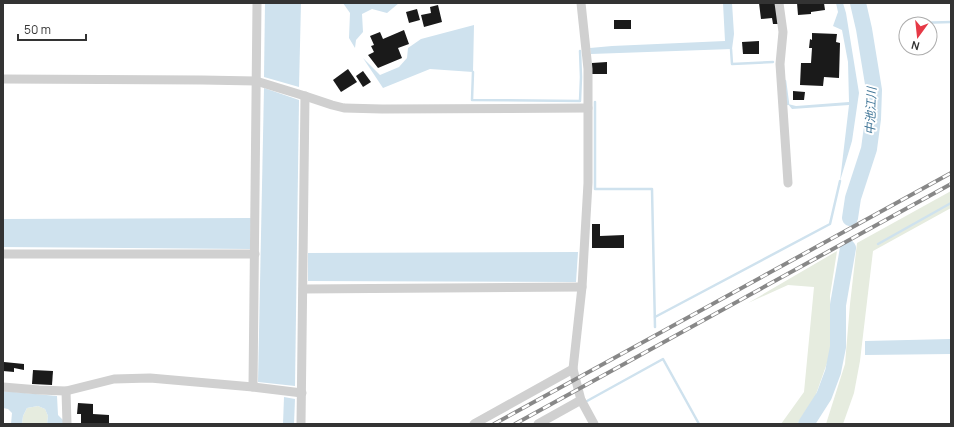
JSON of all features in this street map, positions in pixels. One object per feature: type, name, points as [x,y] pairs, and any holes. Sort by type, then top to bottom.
[{"type":"street","points":[[253,387],[258,3]]},
{"type":"street","points":[[581,3],[588,69],[588,183],[582,287],[574,368],[581,400],[594,424]]},
{"type":"street","points":[[779,3],[783,32],[780,64],[788,182]]},
{"type":"street","points":[[3,79],[256,81],[344,108],[588,108]]},
{"type":"street","points":[[301,424],[305,96]]},
{"type":"street","points":[[3,254],[255,254]]},
{"type":"street","points":[[303,289],[582,287]]},
{"type":"street","points":[[474,424],[574,368]]},
{"type":"street","points":[[3,386],[66,391],[114,379],[150,378],[302,393]]},
{"type":"street","points":[[66,391],[67,424]]},
{"type":"street","points":[[538,424],[581,400]]},
{"type":"shaded area","points":[[951,191],[951,208],[873,251],[860,361],[854,393],[843,424],[826,424],[845,364],[857,243]]},
{"type":"shaded area","points":[[837,251],[830,296],[832,349],[815,397],[797,424],[781,424],[804,392],[814,287],[788,285],[748,303]]},
{"type":"shaded area","points":[[38,406],[45,409],[48,416],[47,424],[22,424],[23,416],[27,408]]},
{"type":"water","points":[[265,3],[301,3],[299,87],[264,77]]},
{"type":"water","points":[[343,3],[399,3],[387,13],[372,9],[362,14],[363,32],[356,40],[355,48],[349,38],[350,13]]},
{"type":"water","points":[[723,3],[732,3],[734,34],[732,49],[591,54],[590,48],[725,41]]},
{"type":"water","points":[[836,3],[843,3],[846,13],[859,93],[852,141],[840,181],[849,105],[792,109],[788,104],[796,106],[849,102],[848,62],[842,30],[833,26],[838,12]]},
{"type":"water","points":[[474,25],[473,72],[430,69],[383,88],[363,58],[380,75],[399,67],[407,58],[408,48],[421,39]]},
{"type":"water","points":[[264,88],[299,100],[295,386],[258,382]]},
{"type":"water","points":[[251,218],[250,249],[3,247],[3,219]]},
{"type":"water","points":[[578,252],[576,282],[308,281],[308,253]]},
{"type":"water","points":[[951,339],[951,354],[865,355],[865,341]]},
{"type":"water","points":[[3,391],[57,396],[58,415],[65,422],[65,424],[47,424],[48,416],[45,409],[38,406],[27,408],[23,416],[22,424],[11,424],[12,413],[8,409],[3,408]]},
{"type":"water","points":[[284,397],[295,399],[294,424],[283,424]]},
{"type":"building","points":[[759,3],[776,3],[778,24],[773,24],[772,18],[761,19]]},
{"type":"building","points":[[797,3],[824,3],[825,10],[811,12],[811,14],[798,15]]},
{"type":"building","points":[[438,5],[442,22],[424,27],[421,15],[431,13],[430,7]]},
{"type":"building","points":[[417,9],[420,20],[409,23],[406,12]]},
{"type":"building","points":[[614,20],[631,20],[631,29],[614,29]]},
{"type":"building","points":[[404,30],[409,44],[398,48],[402,58],[378,68],[368,55],[374,52],[371,46],[374,45],[370,36],[380,32],[383,39]]},
{"type":"building","points":[[812,33],[837,34],[836,42],[840,43],[839,78],[824,77],[823,86],[800,85],[801,63],[811,63],[812,48],[809,48],[810,39],[812,40]]},
{"type":"building","points":[[759,41],[759,54],[743,54],[742,42]]},
{"type":"building","points":[[607,62],[607,74],[592,74],[592,63]]},
{"type":"building","points":[[348,69],[357,82],[341,92],[333,80]]},
{"type":"building","points":[[363,71],[371,82],[363,87],[356,76]]},
{"type":"building","points":[[793,91],[805,92],[804,100],[793,100]]},
{"type":"building","points":[[592,224],[600,224],[600,236],[624,235],[624,248],[592,248]]},
{"type":"building","points":[[4,362],[24,364],[24,370],[14,368],[14,372],[3,371]]},
{"type":"building","points":[[33,370],[53,371],[52,385],[32,384]]},
{"type":"building","points":[[78,403],[93,404],[93,414],[109,415],[109,424],[81,424],[81,414],[77,414]]},
{"type":"waterway","name":"中池江川","points":[[850,218],[853,198],[869,149],[873,119],[874,90],[858,3]]},
{"type":"waterway","points":[[938,22],[951,22]]},
{"type":"waterway","points":[[731,49],[732,64],[773,62]]},
{"type":"waterway","points":[[473,72],[472,100],[580,101],[580,51]]},
{"type":"waterway","points":[[785,81],[788,104]]},
{"type":"waterway","points":[[595,102],[595,189],[652,189],[655,327]]},
{"type":"waterway","points":[[655,317],[830,224],[840,181]]},
{"type":"waterway","points":[[878,244],[951,203]]},
{"type":"waterway","name":"中池江川","points":[[806,424],[824,396],[833,372],[838,347],[838,305],[848,248]]},
{"type":"waterway","points":[[587,401],[663,359],[699,424]]},
{"type":"railway","points":[[494,424],[951,173]]},
{"type":"railway","points":[[515,424],[951,184]]}]
